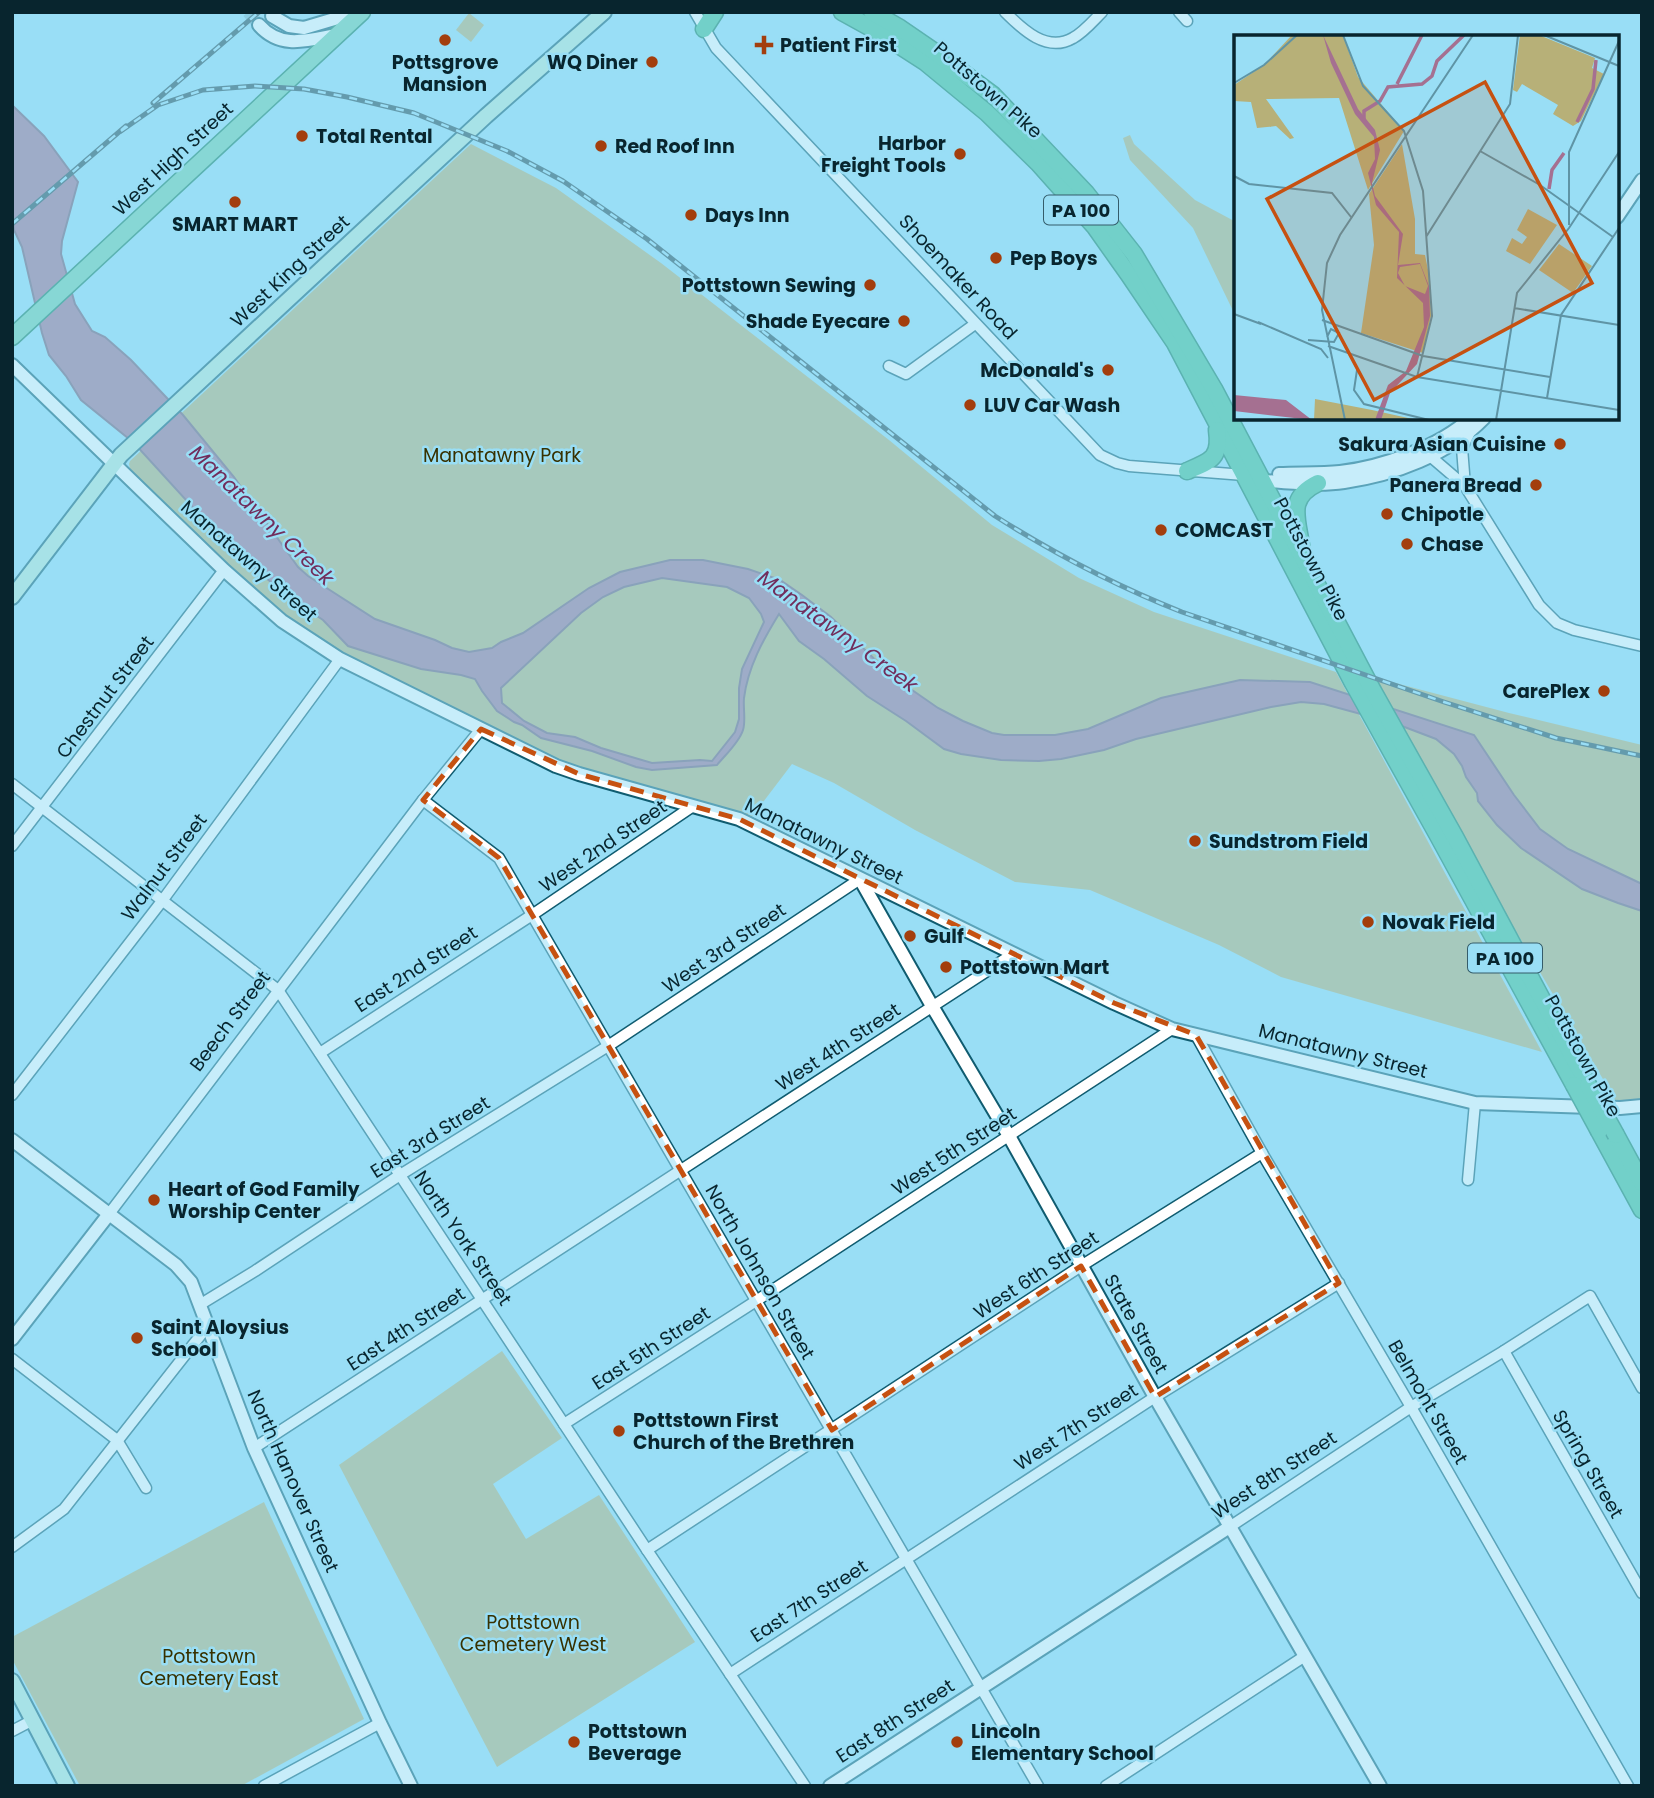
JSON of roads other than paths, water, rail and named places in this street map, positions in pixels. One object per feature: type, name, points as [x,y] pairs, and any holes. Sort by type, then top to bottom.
[{"type":"highway","points":[[704,29],[715,12]]},
{"type":"highway","name":"Pottstown Pike","points":[[842,12],[925,62],[987,113],[1038,163],[1096,226],[1175,343],[1215,421],[1256,477],[1303,558],[1373,691],[1455,837],[1581,1085],[1599,1131],[1642,1210]]},
{"type":"highway","name":"Pottstown Pike","points":[[872,12],[900,28],[993,95],[1086,193],[1134,254],[1214,389],[1353,683],[1581,1085],[1616,1135],[1642,1183]]},
{"type":"highway","points":[[1187,471],[1214,458],[1218,442],[1215,421]]},
{"type":"highway","points":[[1303,558],[1296,508],[1305,489],[1318,483]]},
{"type":"main road","name":"West High Street","points":[[18,332],[360,12]]},
{"type":"main road","name":"West King Street","points":[[494,109],[590,12]]},
{"type":"main road","name":"West King Street","points":[[12,597],[117,459],[494,109],[604,12]]},
{"type":"main road","points":[[12,1681],[67,1786]]},
{"type":"street","points":[[272,16],[289,26],[304,28],[360,12]]},
{"type":"street","name":"Shoemaker Road","points":[[695,12],[716,48],[1100,455],[1129,466],[1318,483],[1342,482],[1400,468],[1429,452],[1469,420]]},
{"type":"street","points":[[1006,12],[1023,30],[1042,41],[1064,43],[1076,36],[1102,12]]},
{"type":"street","points":[[259,25],[271,36],[284,41],[337,35]]},
{"type":"street","points":[[1619,214],[1642,180]]},
{"type":"street","points":[[889,366],[906,374],[975,324]]},
{"type":"street","name":"Manatawny Street","points":[[12,365],[117,459],[224,570],[282,621],[340,659],[535,756],[579,774],[739,819],[1171,1029],[1475,1103],[1620,1108],[1642,1106]]},
{"type":"street","name":"Shoemaker Road","points":[[1256,477],[1340,472],[1429,452],[1450,446],[1482,420]]},
{"type":"street","points":[[1465,486],[1462,448],[1469,433]]},
{"type":"street","points":[[1429,452],[1465,486],[1539,605],[1557,623],[1574,630],[1642,646]]},
{"type":"street","name":"Chestnut Street","points":[[12,846],[224,570]]},
{"type":"street","name":"Walnut Street","points":[[12,1095],[162,901],[340,659]]},
{"type":"street","name":"Beech Street","points":[[12,1339],[423,800],[481,729]]},
{"type":"street","name":"North York Street","points":[[12,784],[278,990],[805,1786]]},
{"type":"street","name":"North Johnson Street","points":[[423,800],[499,858],[1038,1786]]},
{"type":"street","name":"West 2nd Street","points":[[532,915],[693,806]]},
{"type":"street","name":"State Street","points":[[860,879],[1378,1785]]},
{"type":"street","name":"West 3rd Street","points":[[608,1046],[860,879]]},
{"type":"street","name":"East 2nd Street","points":[[320,1053],[532,915]]},
{"type":"street","name":"West 4th Street","points":[[682,1170],[1013,954]]},
{"type":"street","name":"West 5th Street","points":[[756,1301],[1171,1029]]},
{"type":"street","name":"Belmont Street","points":[[1196,1035],[1628,1786]]},
{"type":"street","name":"East 3rd Street","points":[[201,1304],[400,1175],[608,1046]]},
{"type":"street","points":[[1468,1180],[1475,1103]]},
{"type":"street","name":"North Hanover Street","points":[[12,1140],[176,1265],[191,1282],[254,1448],[411,1786]]},
{"type":"street","name":"West 6th Street","points":[[647,1550],[1081,1266],[1262,1153]]},
{"type":"street","name":"East 4th Street","points":[[254,1448],[682,1170]]},
{"type":"street","name":"West 7th Street","points":[[906,1559],[1155,1397],[1339,1283]]},
{"type":"street","name":"West 8th Street","points":[[981,1689],[1411,1407],[1590,1296],[1642,1388]]},
{"type":"street","name":"East 5th Street","points":[[564,1424],[756,1301]]},
{"type":"street","points":[[12,1547],[64,1509],[207,1327]]},
{"type":"street","name":"Spring Street","points":[[1504,1351],[1642,1593]]},
{"type":"street","points":[[12,1359],[117,1440],[146,1488]]},
{"type":"street","name":"East 7th Street","points":[[730,1674],[906,1559]]},
{"type":"street","points":[[1106,1786],[1305,1656]]},
{"type":"street","name":"East 8th Street","points":[[830,1786],[981,1689]]},
{"type":"street","points":[[12,1731],[33,1720]]},
{"type":"street","points":[[264,1786],[380,1723]]},
{"type":"water","name":"Manatawny Creek","points":[[12,105],[44,136],[78,182],[61,254],[75,304],[92,331],[105,337],[131,360],[183,415],[234,477],[298,567],[375,619],[452,648],[469,652],[492,648],[523,633],[589,588],[620,572],[670,560],[703,560],[748,569],[780,580],[831,617],[892,676],[938,708],[992,733],[1055,735],[1088,729],[1161,698],[1240,680],[1310,682],[1474,735],[1540,829],[1568,849],[1642,884],[1642,911],[1582,889],[1521,848],[1497,825],[1478,801],[1477,793],[1454,754],[1436,739],[1394,723],[1324,704],[1301,702],[1136,739],[1104,750],[1061,759],[1001,760],[961,754],[944,749],[867,696],[799,641],[779,614],[749,675],[741,735],[717,765],[652,770],[541,738],[497,711],[475,679],[421,669],[348,646],[323,620],[288,597],[249,563],[207,523],[134,443],[81,400],[49,355],[12,217]],"holes":[[[662,578],[727,587],[749,598],[764,622],[742,669],[739,719],[735,732],[712,761],[652,763],[601,748],[575,737],[547,733],[524,721],[502,703],[501,688],[581,613],[603,597],[624,587]]]},
{"type":"tunnel","points":[[248,12],[259,25]]},
{"type":"railway","points":[[153,103],[259,12]]},
{"type":"railway","points":[[121,131],[158,105],[203,90],[255,86],[304,89],[414,113],[507,151],[563,181],[647,239],[995,516],[1063,556],[1182,612],[1556,738],[1642,756]]},
{"type":"railway","points":[[12,224],[126,126]]},
{"type":"place","name":"Pottsgrove Mansion","points":[[445,40]]},
{"type":"place","name":"Patient First","points":[[764,45]]},
{"type":"place","name":"WQ Diner","points":[[652,62]]},
{"type":"place","name":"Total Rental","points":[[302,136]]},
{"type":"place","name":"Red Roof Inn","points":[[601,146]]},
{"type":"place","name":"Harbor Freight Tools","points":[[960,154]]},
{"type":"place","name":"SMART MART","points":[[235,202]]},
{"type":"place","name":"Days Inn","points":[[691,215]]},
{"type":"place","name":"Pep Boys","points":[[996,258]]},
{"type":"place","name":"Pottstown Sewing","points":[[870,285]]},
{"type":"place","name":"Shade Eyecare","points":[[904,321]]},
{"type":"place","name":"McDonald's","points":[[1108,370]]},
{"type":"place","name":"LUV Car Wash","points":[[970,405]]},
{"type":"place","name":"Sakura Asian Cuisine","points":[[1560,444]]},
{"type":"place","name":"Panera Bread","points":[[1536,485]]},
{"type":"place","name":"Chipotle","points":[[1387,514]]},
{"type":"place","name":"COMCAST","points":[[1161,530]]},
{"type":"place","name":"Chase","points":[[1407,544]]},
{"type":"place","name":"CarePlex","points":[[1604,691]]},
{"type":"place","name":"Sundstrom Field","points":[[1195,841]]},
{"type":"place","name":"Novak Field","points":[[1368,922]]},
{"type":"place","name":"Gulf","points":[[910,936]]},
{"type":"place","name":"Pottstown Mart","points":[[946,967]]},
{"type":"place","name":"Heart of God Family Worship Center","points":[[154,1200]]},
{"type":"place","name":"Saint Aloysius School","points":[[137,1338]]},
{"type":"place","name":"Pottstown First Church of the Brethren","points":[[619,1431]]},
{"type":"place","name":"Pottstown Beverage","points":[[574,1742]]},
{"type":"place","name":"Lincoln Elementary School","points":[[957,1742]]},
{"type":"park label","name":"Manatawny Park","points":[[502,455]]},
{"type":"park label","name":"Pottstown Cemetery West","points":[[533,1633]]},
{"type":"park label","name":"Pottstown Cemetery East","points":[[209,1667]]}]
